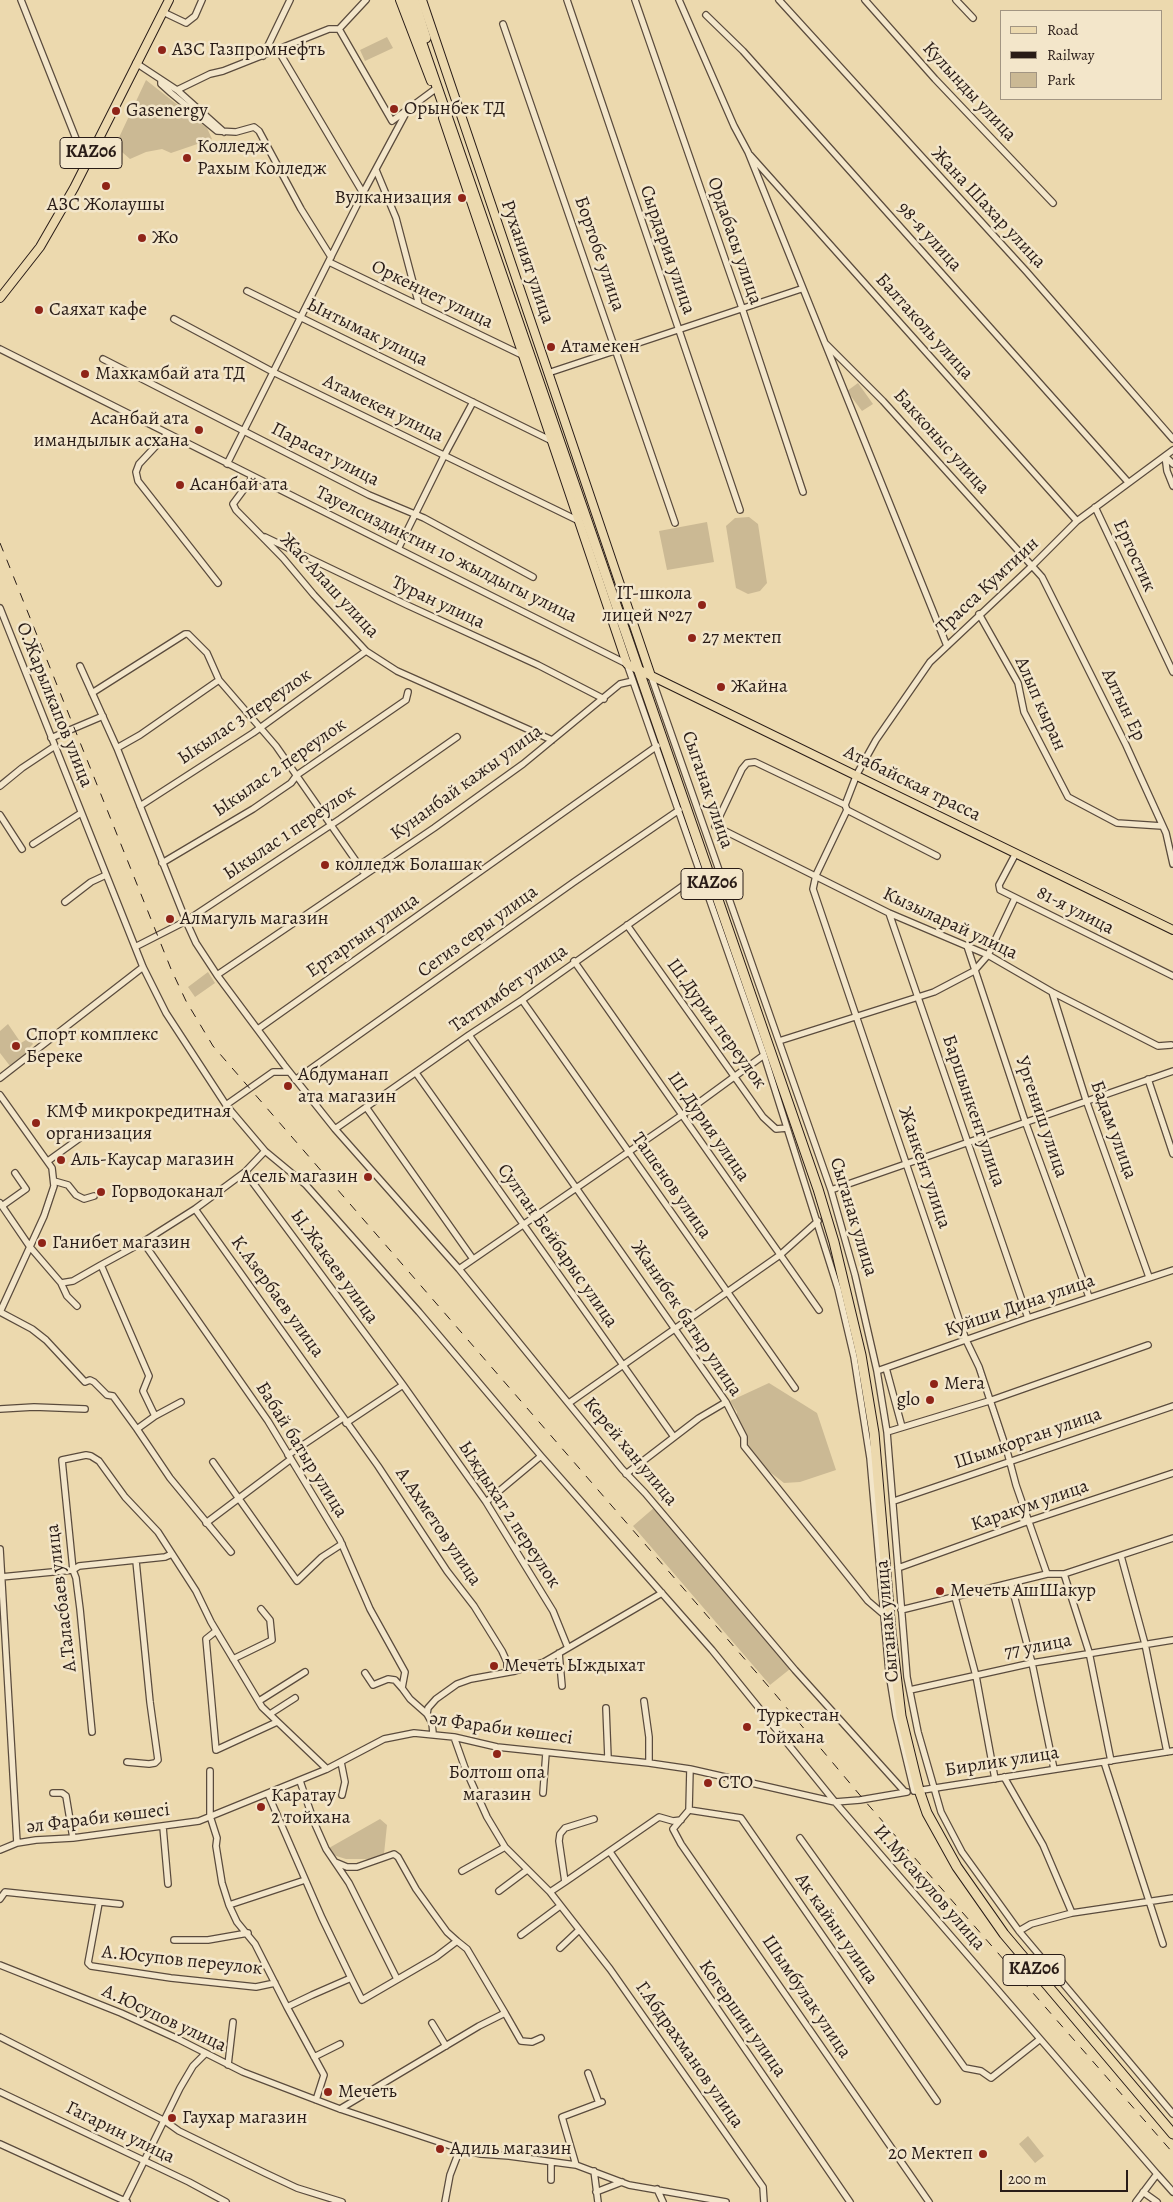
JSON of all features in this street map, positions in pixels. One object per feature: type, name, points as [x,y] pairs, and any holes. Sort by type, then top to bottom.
[{"type":"highway","name":"KАZ06","points":[[406,0],[644,672]]},
{"type":"highway","name":"KАZ06","points":[[414,0],[644,672],[818,1189],[845,1282],[861,1355],[874,1433],[895,1673],[901,1716],[923,1790],[927,1813],[944,1846],[987,1911],[1016,1949],[1173,2134]]},
{"type":"highway","name":"KАZ06","points":[[923,1790],[948,1843],[992,1908],[1027,1953],[1173,2126]]},
{"type":"main road","name":"KАZ06","points":[[0,298],[40,247],[86,164],[169,0]]},
{"type":"main road","name":"Руханият улица","points":[[400,0],[434,90],[627,664]]},
{"type":"main road","name":"Руханият улица","points":[[422,0],[548,373],[644,672]]},
{"type":"main road","name":"Тауелсиздиктин 10 жылдыгы улица","points":[[627,664],[644,672]]},
{"type":"main road","name":"Атабайская трасса","points":[[644,672],[857,774],[1173,930]]},
{"type":"street","points":[[21,0],[86,164]]},
{"type":"street","points":[[163,12],[186,23],[195,16],[202,0]]},
{"type":"street","points":[[263,56],[290,0]]},
{"type":"street","points":[[177,90],[210,74],[224,71],[329,29],[339,29],[366,0]]},
{"type":"street","name":"Сырдария улица","points":[[567,0],[740,510]]},
{"type":"street","name":"Ордабасы улица","points":[[635,0],[742,308],[803,492]]},
{"type":"street","points":[[679,0],[734,126],[748,152],[801,289],[946,646]]},
{"type":"street","name":"Жана Шахар улица","points":[[779,0],[1026,271],[1173,438]]},
{"type":"street","name":"Кулынды улица","points":[[865,0],[1053,204]]},
{"type":"street","points":[[956,0],[973,18]]},
{"type":"street","name":"98-я улица","points":[[706,15],[743,52],[823,140],[1128,482]]},
{"type":"street","name":"Бортобе улица","points":[[503,24],[617,350],[675,523]]},
{"type":"street","points":[[339,29],[392,121],[434,90]]},
{"type":"street","points":[[278,50],[363,193]]},
{"type":"street","points":[[136,62],[161,80],[165,80],[224,132]]},
{"type":"street","points":[[161,80],[161,84],[215,130],[236,132],[254,127],[258,131],[330,260]]},
{"type":"street","points":[[227,464],[300,316],[407,111]]},
{"type":"street","name":"Балтаколь улица","points":[[748,152],[1077,521]]},
{"type":"street","points":[[376,170],[396,218],[419,305]]},
{"type":"street","name":"Оркениет улица","points":[[330,260],[522,355]]},
{"type":"street","points":[[548,373],[801,289]]},
{"type":"street","name":"Ынтымак улица","points":[[247,291],[552,441]]},
{"type":"street","name":"Атамекен улица","points":[[174,319],[273,372],[580,522]]},
{"type":"street","name":"Бакконыс улица","points":[[824,342],[883,400],[1032,566]]},
{"type":"street","name":"Тауелсиздиктин 10 жылдыгы улица","points":[[0,349],[627,664]]},
{"type":"street","name":"Парасат улица","points":[[103,359],[369,495],[415,515],[533,577]]},
{"type":"street","points":[[398,549],[473,402]]},
{"type":"street","points":[[167,434],[139,464],[136,472],[138,481],[218,583]]},
{"type":"street","name":"Трасса Кумтиин","points":[[857,774],[876,740],[930,662],[1077,521],[1173,450]]},
{"type":"street","points":[[1165,456],[1173,464]]},
{"type":"street","points":[[1165,456],[1166,471],[1173,486]]},
{"type":"street","name":"Жас Алаш улица","points":[[253,477],[233,504],[236,510],[283,558],[314,595],[366,651],[397,671],[552,740]]},
{"type":"street","name":"Ертостик","points":[[1094,508],[1173,672]]},
{"type":"street","name":"Туран улица","points":[[260,535],[538,665],[604,699]]},
{"type":"street","name":"Алтын Ер","points":[[1032,566],[1042,577],[1126,745],[1162,826],[1173,864]]},
{"type":"street","name":"О.Жарылкапов улица","points":[[0,608],[80,813],[143,967],[166,1013],[226,1105],[265,1151],[306,1185],[419,1312],[541,1456]]},
{"type":"street","name":"Алып кыран","points":[[979,614],[1018,683],[1024,712],[1068,797],[1117,823],[1162,826]]},
{"type":"street","points":[[92,693],[187,633],[198,641],[207,653],[219,680],[260,727],[297,775],[365,874]]},
{"type":"street","name":"Ыкылас 3 переулок","points":[[140,806],[260,727],[366,651]]},
{"type":"street","points":[[627,664],[658,746],[764,1055],[818,1221],[840,1299],[854,1357],[864,1413],[871,1470],[882,1613],[896,1716],[923,1790],[941,1812],[962,1852],[1019,1931],[1173,2114]]},
{"type":"street","name":"Керей хан улица","points":[[80,666],[117,748],[186,921],[196,943],[217,975],[289,1072],[335,1129],[459,1269],[626,1474],[794,1670],[905,1792]]},
{"type":"street","name":"Сыганак улица","points":[[644,672],[779,1041],[830,1190],[855,1275],[877,1371],[887,1432],[894,1501],[901,1610],[910,1690],[918,1732],[923,1790]]},
{"type":"street","points":[[117,748],[140,735],[219,680]]},
{"type":"street","name":"Кунанбай кажы улица","points":[[217,975],[502,780],[604,699],[620,684],[634,681]]},
{"type":"street","name":"Ыкылас 2 переулок","points":[[162,863],[253,809],[291,783],[297,775],[406,700],[408,692]]},
{"type":"street","points":[[51,738],[103,716]]},
{"type":"street","name":"Ыкылас 1 переулок","points":[[136,947],[186,921],[331,825],[457,737]]},
{"type":"street","points":[[0,786],[22,768],[55,746]]},
{"type":"street","name":"Ертаргын улица","points":[[258,1030],[658,746]]},
{"type":"street","name":"Кызыларай улица","points":[[846,807],[755,762],[747,763],[742,768],[715,826],[889,913],[988,955],[1052,992],[1158,1046],[1171,1045]]},
{"type":"street","name":"Жанкент улица","points":[[857,774],[846,807],[816,875],[813,889],[966,1340],[979,1367],[1007,1451],[1008,1461],[1047,1574]]},
{"type":"street","points":[[846,807],[937,856]]},
{"type":"street","name":"Сегиз серы улица","points":[[296,1080],[574,882],[679,810]]},
{"type":"street","name":"О.Жарылкапов улица","points":[[33,844],[80,813]]},
{"type":"street","points":[[0,815],[22,849]]},
{"type":"street","name":"81-я улица","points":[[1016,853],[1000,885],[1000,890],[1173,976]]},
{"type":"street","name":"Таттимбет улица","points":[[335,1129],[469,1034],[522,1000],[700,873]]},
{"type":"street","points":[[65,902],[91,882],[106,875]]},
{"type":"street","points":[[779,1041],[934,992],[974,971],[988,955],[1015,898]]},
{"type":"street","name":"Баршынкент улица","points":[[889,913],[1028,1318]]},
{"type":"street","name":"Ш.Дурия переулок","points":[[628,925],[654,965],[770,1125],[776,1129],[788,1128]]},
{"type":"street","name":"Ургениш улица","points":[[967,946],[1025,1122],[1089,1297]]},
{"type":"street","name":"Ш.Дурия улица","points":[[574,962],[819,1310]]},
{"type":"street","points":[[0,1078],[143,967]]},
{"type":"street","name":"Бадам улица","points":[[1052,992],[1086,1100],[1149,1277]]},
{"type":"street","name":"Ташенов улица","points":[[522,1000],[726,1292],[796,1388]]},
{"type":"street","name":"Жанибек батыр улица","points":[[469,1034],[726,1402],[744,1438],[744,1446],[868,1601],[882,1613]]},
{"type":"street","points":[[459,1269],[682,1115],[764,1055]]},
{"type":"street","points":[[830,1190],[1173,1070]]},
{"type":"street","points":[[226,1105],[273,1072],[289,1072]]},
{"type":"street","name":"Султан Бейбарыс улица","points":[[416,1072],[674,1438]]},
{"type":"street","points":[[1148,1079],[1173,1154]]},
{"type":"street","points":[[0,1095],[48,1161],[52,1168],[54,1181],[44,1216],[0,1312],[32,1329],[46,1340],[85,1382],[90,1380],[107,1395],[113,1396],[170,1478],[232,1552]]},
{"type":"street","points":[[366,1107],[473,1259]]},
{"type":"street","points":[[48,1161],[84,1135]]},
{"type":"street","points":[[61,1283],[73,1281],[143,1242],[195,1209],[245,1172],[265,1151]]},
{"type":"street","name":"Ы.Жакаев улица","points":[[245,1172],[416,1404]]},
{"type":"street","points":[[15,1173],[26,1189],[1,1205],[30,1247],[61,1283],[68,1296],[77,1306]]},
{"type":"street","points":[[54,1181],[68,1185],[76,1195],[84,1199],[94,1196]]},
{"type":"street","name":"К.Азербаев улица","points":[[195,1209],[333,1404]]},
{"type":"street","points":[[569,1403],[780,1255],[818,1221]]},
{"type":"street","name":"Бабай батыр улица","points":[[143,1242],[268,1421],[342,1544],[370,1609],[405,1672],[402,1688]]},
{"type":"street","points":[[101,1265],[149,1376],[143,1391],[155,1416]]},
{"type":"street","name":"Куйши Дина улица","points":[[877,1371],[1089,1297],[1119,1289],[1173,1270]]},
{"type":"street","points":[[887,1432],[989,1401],[1148,1345]]},
{"type":"street","points":[[886,1368],[902,1427]]},
{"type":"street","points":[[206,1523],[239,1499],[290,1457],[345,1420],[403,1385]]},
{"type":"street","points":[[137,1429],[155,1416],[181,1402]]},
{"type":"street","points":[[626,1474],[726,1402]]},
{"type":"street","name":"А.Ахметов улица","points":[[333,1404],[378,1466],[447,1571],[492,1633],[507,1662],[507,1672]]},
{"type":"street","name":"Ыждыхат 2 переулок","points":[[416,1404],[486,1502],[553,1611],[568,1648]]},
{"type":"street","name":"Шымкорган улица","points":[[894,1501],[1173,1406]]},
{"type":"street","points":[[0,1409],[34,1407],[85,1408]]},
{"type":"street","name":"А.Таласбаев улица","points":[[92,1732],[80,1609],[76,1578],[72,1570],[62,1460],[86,1455],[98,1461],[125,1497],[158,1532],[172,1554]]},
{"type":"street","points":[[486,1502],[541,1456]]},
{"type":"street","name":"И.Мусакулов улица","points":[[541,1456],[712,1650],[835,1802],[1039,2040],[1173,2192]]},
{"type":"street","points":[[213,1462],[297,1581],[322,1557],[342,1544]]},
{"type":"street","name":"Каракум улица","points":[[898,1568],[1029,1521],[1173,1473]]},
{"type":"street","points":[[901,1610],[1047,1574],[1064,1574],[1173,1538]]},
{"type":"street","points":[[0,1549],[17,1843]]},
{"type":"street","points":[[2,1577],[72,1570],[79,1566],[136,1561],[165,1557],[172,1554],[196,1591],[216,1631],[258,1701],[277,1722],[327,1769]]},
{"type":"street","points":[[1121,1556],[1145,1644],[1170,1751]]},
{"type":"street","points":[[127,1762],[149,1764],[155,1763],[158,1760],[136,1561]]},
{"type":"street","points":[[1064,1574],[1089,1652],[1108,1761],[1148,1901],[1163,1944]]},
{"type":"street","points":[[1011,1584],[1032,1663],[1054,1770]]},
{"type":"street","points":[[427,1714],[428,1708],[436,1699],[458,1684],[471,1678],[507,1672],[544,1662],[662,1593]]},
{"type":"street","points":[[956,1597],[976,1676],[995,1779]]},
{"type":"street","points":[[233,1659],[272,1640],[270,1620],[262,1609]]},
{"type":"street","points":[[216,1631],[206,1639],[216,1750],[277,1722]]},
{"type":"street","name":"77 улица","points":[[910,1690],[1089,1652],[1173,1640]]},
{"type":"street","points":[[559,1653],[562,1686]]},
{"type":"street","points":[[258,1701],[305,1672]]},
{"type":"street","points":[[365,1673],[374,1685],[388,1679],[395,1680],[410,1699],[427,1714],[432,1723],[433,1733]]},
{"type":"street","points":[[270,1714],[295,1698]]},
{"type":"street","points":[[644,1701],[649,1737],[649,1763]]},
{"type":"street","points":[[606,1708],[608,1758]]},
{"type":"street","name":"әл Фараби көшесі","points":[[0,1850],[17,1843],[73,1838],[199,1821],[300,1781],[384,1740],[414,1733],[433,1733],[497,1747],[608,1758],[690,1769],[835,1802]]},
{"type":"street","name":"Г.Абдрахманов улица","points":[[454,1737],[465,1768],[487,1817],[505,1847],[550,1892],[610,1969],[763,2187],[764,2202]]},
{"type":"street","name":"Бирлик улица","points":[[835,1802],[860,1800],[1170,1751]]},
{"type":"street","points":[[544,1793],[546,1753]]},
{"type":"street","points":[[341,1762],[345,1782],[342,1795]]},
{"type":"street","points":[[550,1892],[659,1817],[673,1821],[681,1820],[689,1810],[690,1769]]},
{"type":"street","points":[[210,1771],[210,1816],[217,1838],[216,1846],[222,1883],[228,1905],[237,1922],[248,1933],[255,1944],[324,2075],[316,2100]]},
{"type":"street","points":[[1004,1777],[1043,1844],[1072,1913]]},
{"type":"street","points":[[300,1781],[314,1822],[326,1848],[349,1883],[397,1979]]},
{"type":"street","points":[[52,1793],[62,1793],[66,1796],[73,1838]]},
{"type":"street","points":[[268,1794],[305,1880],[362,2000],[436,1957],[457,1941]]},
{"type":"street","name":"Ак кайын улица","points":[[689,1810],[741,1818],[937,2101]]},
{"type":"street","points":[[564,1882],[559,1841],[560,1834],[565,1828],[594,1819]]},
{"type":"street","name":"Шымбулак улица","points":[[681,1820],[673,1829],[681,1844],[929,2202]]},
{"type":"street","points":[[163,1826],[168,1884]]},
{"type":"street","points":[[800,1838],[965,2068],[981,2071],[991,2078],[1039,2040]]},
{"type":"street","points":[[462,1871],[505,1847]]},
{"type":"street","name":"Когершин улица","points":[[610,1852],[850,2202]]},
{"type":"street","points":[[335,1862],[347,1867],[357,1867],[394,1854],[398,1857],[426,1903],[447,1932],[467,1949],[522,2040],[532,2042],[541,2038]]},
{"type":"street","points":[[500,1891],[527,1870]]},
{"type":"street","points":[[228,1905],[305,1880]]},
{"type":"street","points":[[0,1899],[5,1892],[120,1904]]},
{"type":"street","points":[[1019,1931],[1031,1924],[1072,1913],[1173,1898]]},
{"type":"street","name":"А.Юсупов переулок","points":[[99,1903],[88,1964],[91,1966],[171,1978],[256,1987],[275,1983]]},
{"type":"street","points":[[522,1935],[560,1906]]},
{"type":"street","points":[[560,1948],[579,1930]]},
{"type":"street","points":[[174,1940],[208,1940],[248,1933]]},
{"type":"street","name":"А.Юсупов улица","points":[[0,1965],[121,2013],[228,2065],[340,2110],[460,2149],[481,2154],[509,2156],[576,2166],[622,2182],[726,2202]]},
{"type":"street","points":[[287,2007],[351,1978]]},
{"type":"street","points":[[340,2110],[505,2013]]},
{"type":"street","points":[[228,2065],[233,2022]]},
{"type":"street","points":[[432,2023],[446,2046]]},
{"type":"street","points":[[0,2037],[165,2121],[179,2131],[288,2184],[342,2202]]},
{"type":"street","points":[[314,2057],[340,2044]]},
{"type":"street","points":[[0,2144],[125,2202],[193,2066],[205,2054]]},
{"type":"street","points":[[576,2166],[562,2117],[601,2102],[588,2073]]},
{"type":"street","name":"Гагарин улица","points":[[0,2092],[189,2182],[226,2202]]},
{"type":"street","points":[[445,2202],[446,2190],[460,2149]]},
{"type":"street","points":[[551,2180],[552,2162]]},
{"type":"street","points":[[594,2171],[598,2202]]},
{"type":"street","points":[[1136,2202],[1157,2174]]},
{"type":"street","points":[[596,2192],[622,2182]]},
{"type":"street","points":[[657,2189],[663,2202]]},
{"type":"street","points":[[1142,2192],[1157,2202]]},
{"type":"green space","points":[[387,37],[393,48],[365,61],[360,50]]},
{"type":"green space","points":[[146,80],[207,128],[212,139],[171,153],[162,149],[146,152],[130,159],[115,146]]},
{"type":"green space","points":[[858,383],[873,404],[862,411],[847,391]]},
{"type":"green space","points":[[749,517],[758,524],[767,583],[760,591],[748,594],[736,588],[726,526],[735,518]]},
{"type":"green space","points":[[707,522],[714,562],[667,570],[659,531]]},
{"type":"green space","points":[[208,972],[215,983],[195,997],[188,987]]},
{"type":"green space","name":"Спорт комплекс Береке","points":[[8,1024],[21,1043],[29,1038],[33,1044],[30,1047],[31,1050],[10,1066],[0,1053],[0,1031]]},
{"type":"green space","points":[[769,1383],[817,1413],[836,1470],[800,1482],[784,1483],[766,1469],[747,1445],[737,1420],[737,1412],[730,1401]]},
{"type":"green space","points":[[655,1507],[790,1669],[770,1685],[633,1526]]},
{"type":"green space","points":[[380,1819],[387,1825],[384,1854],[373,1859],[346,1859],[333,1855],[329,1848]]},
{"type":"green space","points":[[1028,2136],[1044,2156],[1035,2163],[1019,2144]]},
{"type":"railway","points":[[0,543],[171,969],[186,1001],[213,1046],[775,1694],[864,1800],[1173,2153]]},
{"type":"place","name":"АЗС Газпромнефть","points":[[162,50]]},
{"type":"place","name":"Орынбек ТД","points":[[394,109]]},
{"type":"place","name":"Gasenergy","points":[[116,111]]},
{"type":"place","name":"Колледж Рахым Колледж","points":[[187,158]]},
{"type":"place","name":"АЗС Жолаушы","points":[[106,186]]},
{"type":"place","name":"Вулканизация","points":[[462,198]]},
{"type":"place","name":"Жо","points":[[142,238]]},
{"type":"place","name":"Саяхат кафе","points":[[39,310]]},
{"type":"place","name":"Атамекен","points":[[551,347]]},
{"type":"place","name":"Махкамбай ата ТД","points":[[85,374]]},
{"type":"place","name":"Асанбай ата имандылык асхана","points":[[199,430]]},
{"type":"place","name":"Асанбай ата","points":[[180,485]]},
{"type":"place","name":"IT-школа лицей №27","points":[[702,605]]},
{"type":"place","name":"27 мектеп","points":[[692,638]]},
{"type":"place","name":"Жайна","points":[[721,687]]},
{"type":"place","name":"колледж Болашак","points":[[325,865]]},
{"type":"place","name":"Алмагуль магазин","points":[[170,919]]},
{"type":"place","name":"Спорт комплекс Береке","points":[[16,1046]]},
{"type":"place","name":"Абдуманап ата магазин","points":[[288,1086]]},
{"type":"place","name":"КМФ микрокредитная организация","points":[[36,1123]]},
{"type":"place","name":"Аль-Каусар магазин","points":[[61,1160]]},
{"type":"place","name":"Асель магазин","points":[[368,1177]]},
{"type":"place","name":"Горводоканал","points":[[101,1192]]},
{"type":"place","name":"Ганибет магазин","points":[[42,1243]]},
{"type":"place","name":"Мега","points":[[934,1384]]},
{"type":"place","name":"glo","points":[[930,1400]]},
{"type":"place","name":"Мечеть АшШакур","points":[[940,1591]]},
{"type":"place","name":"Мечеть Ыждыхат","points":[[494,1666]]},
{"type":"place","name":"Туркестан Тойхана","points":[[747,1727]]},
{"type":"place","name":"Болтош опа магазин","points":[[497,1754]]},
{"type":"place","name":"СТО","points":[[708,1783]]},
{"type":"place","name":"Каратау 2 тойхана","points":[[261,1807]]},
{"type":"place","name":"Мечеть","points":[[328,2092]]},
{"type":"place","name":"Гаухар магазин","points":[[172,2118]]},
{"type":"place","name":"Адиль магазин","points":[[440,2149]]},
{"type":"place","name":"20 Мектеп","points":[[983,2154]]}]
